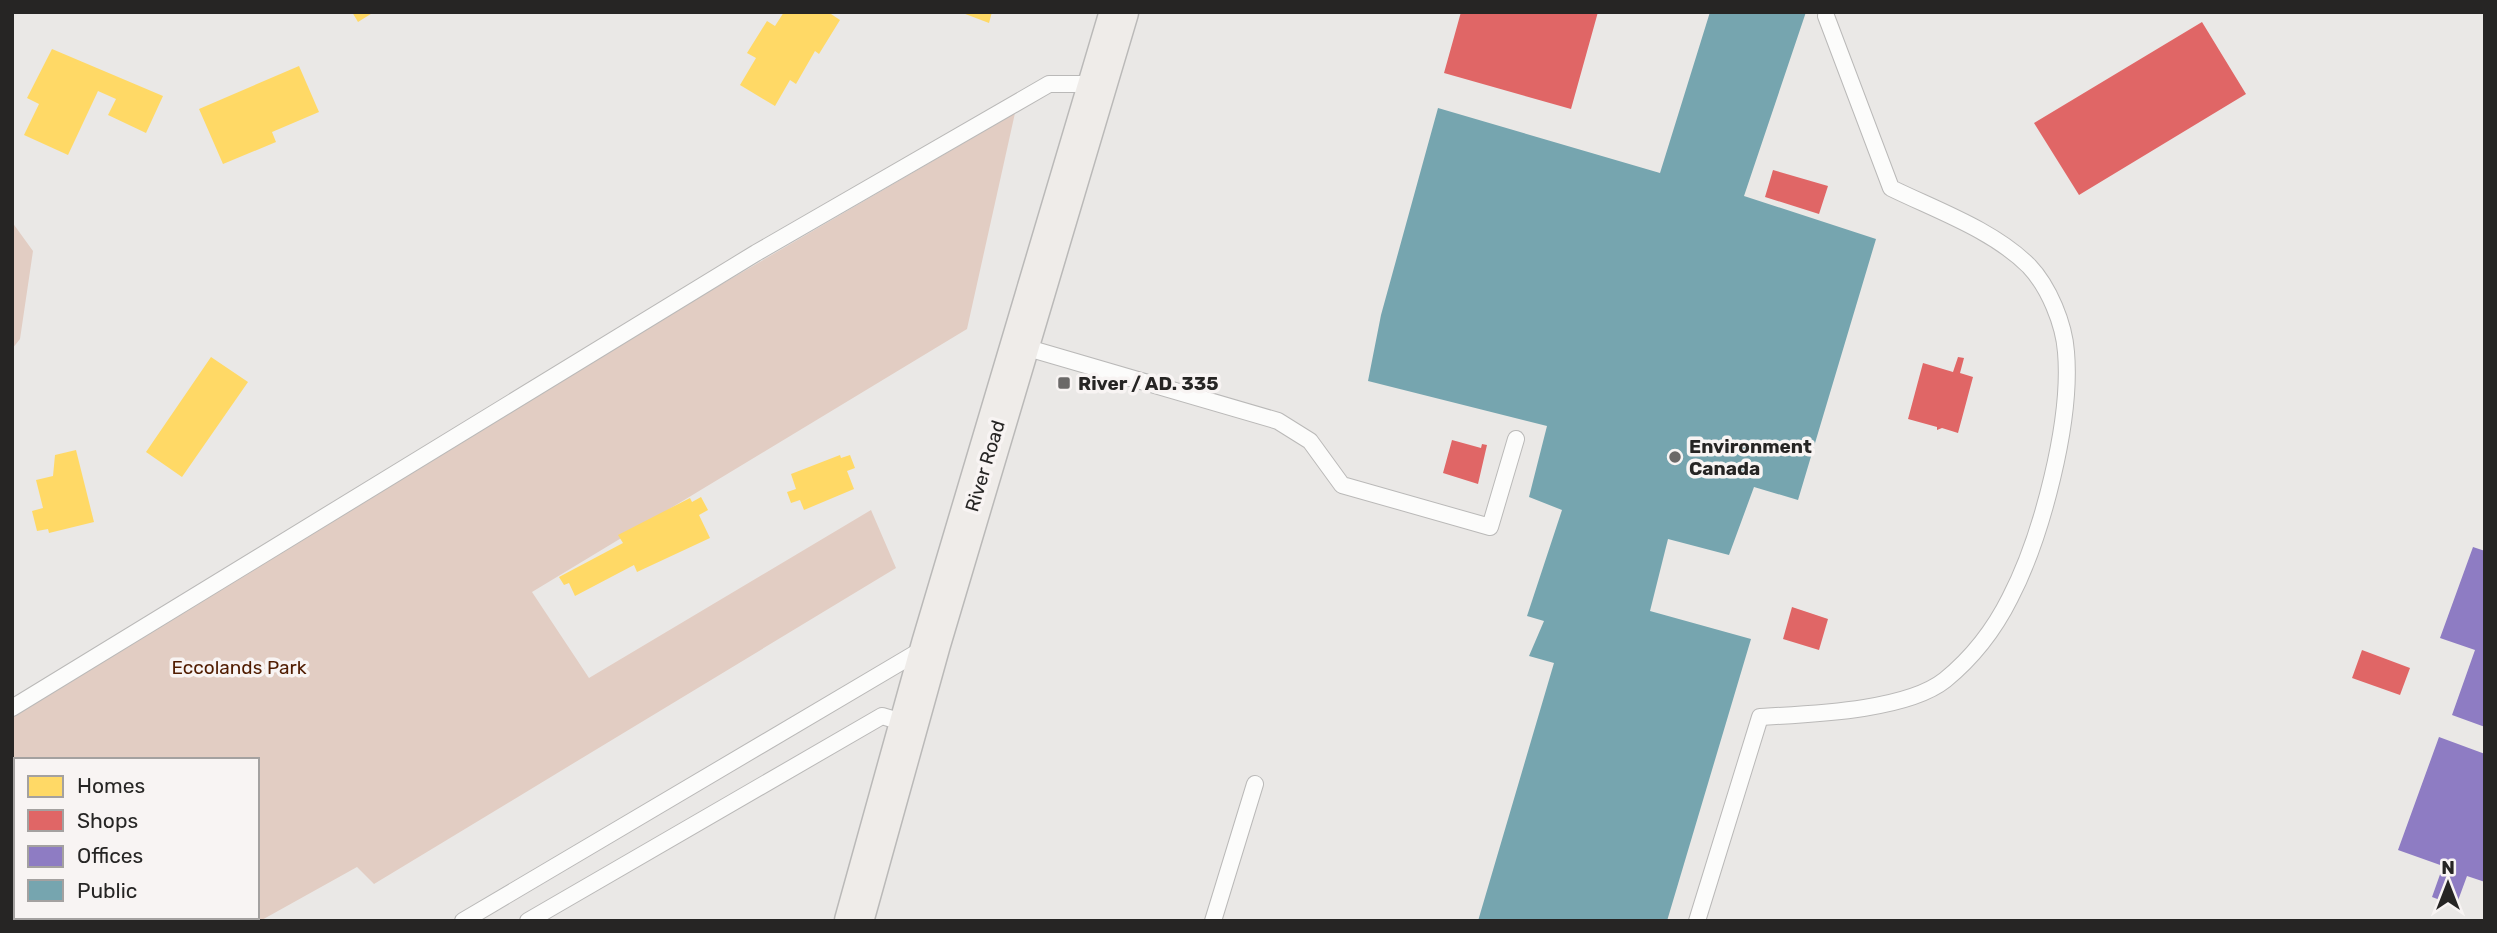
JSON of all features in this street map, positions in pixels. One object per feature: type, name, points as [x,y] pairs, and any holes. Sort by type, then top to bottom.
[{"type":"main road","name":"River Road","points":[[854,921],[932,644],[1119,12]]},
{"type":"lane","points":[[1697,921],[1760,717],[1829,712],[1912,697],[1944,681],[1979,646],[2010,598],[2036,538],[2058,445],[2066,389],[2066,351],[2062,330],[2043,286],[2029,266],[1996,241],[1891,188],[1826,16]]},
{"type":"lane","points":[[12,708],[756,253],[1049,84],[1097,84]]},
{"type":"lane","points":[[1021,346],[1278,421],[1310,441],[1342,485],[1490,527],[1516,439]]},
{"type":"lane","points":[[463,921],[932,644]]},
{"type":"lane","points":[[528,921],[882,716],[909,724]]},
{"type":"lane","points":[[1213,921],[1255,785]]},
{"type":"green space","name":"Eccolands Park","points":[[1015,113],[967,329],[532,592],[589,678],[871,510],[896,568],[374,884],[357,867],[260,921],[12,921],[12,698]]},
{"type":"green space","points":[[12,222],[33,251],[20,339],[12,349]]},
{"type":"building: Homes","points":[[352,12],[374,12],[358,22]]},
{"type":"building: Homes","points":[[784,12],[828,12],[840,20],[819,54],[815,51],[796,84],[790,80],[775,106],[740,85],[756,58],[747,53],[767,21],[775,26]]},
{"type":"building: Homes","points":[[960,12],[992,12],[989,23]]},
{"type":"building: Homes","points":[[52,49],[163,96],[146,133],[108,115],[116,99],[98,91],[68,155],[24,135],[39,104],[27,98]]},
{"type":"building: Homes","points":[[299,66],[319,112],[272,132],[276,142],[223,164],[199,109]]},
{"type":"building: Homes","points":[[211,357],[248,382],[182,477],[146,452]]},
{"type":"building: Homes","points":[[76,450],[94,522],[49,533],[48,529],[37,531],[32,511],[43,508],[36,480],[53,476],[55,455]]},
{"type":"building: Homes","points":[[840,455],[841,458],[850,455],[855,468],[847,471],[854,489],[804,510],[800,500],[791,503],[787,492],[796,489],[791,474]]},
{"type":"building: Homes","points":[[701,497],[708,510],[699,515],[710,538],[637,572],[634,565],[575,596],[569,583],[564,585],[559,577],[623,543],[618,535],[690,498],[692,502]]},
{"type":"building: Shops","points":[[1461,12],[1598,12],[1571,109],[1444,73]]},
{"type":"building: Shops","points":[[2202,22],[2246,94],[2079,195],[2034,123]]},
{"type":"building: Shops","points":[[1773,170],[1828,186],[1819,214],[1765,197]]},
{"type":"building: Shops","points":[[1958,357],[1964,358],[1960,373],[1973,377],[1958,433],[1942,428],[1937,430],[1937,427],[1908,419],[1923,363],[1953,372]]},
{"type":"building: Shops","points":[[1452,440],[1481,448],[1482,444],[1487,445],[1478,484],[1443,473]]},
{"type":"building: Shops","points":[[1792,607],[1828,619],[1819,650],[1783,639]]},
{"type":"building: Shops","points":[[2362,650],[2410,668],[2400,695],[2352,678]]},
{"type":"building: Offices","points":[[2473,547],[2485,551],[2485,727],[2452,715],[2475,650],[2440,638]]},
{"type":"building: Offices","points":[[2439,737],[2485,754],[2485,882],[2467,876],[2456,906],[2432,897],[2443,866],[2398,850]]},
{"type":"building: Public","name":"Environment Canada","points":[[1710,12],[1806,12],[1744,196],[1876,239],[1798,500],[1754,487],[1729,555],[1668,539],[1650,611],[1751,639],[1667,921],[1478,921],[1554,663],[1529,656],[1544,621],[1527,616],[1562,510],[1529,497],[1547,426],[1368,381],[1381,315],[1438,108],[1660,173]]},
{"type":"place","name":"River / AD. 335","points":[[1064,383]]},
{"type":"place","name":"Environment Canada","points":[[1675,457]]}]
